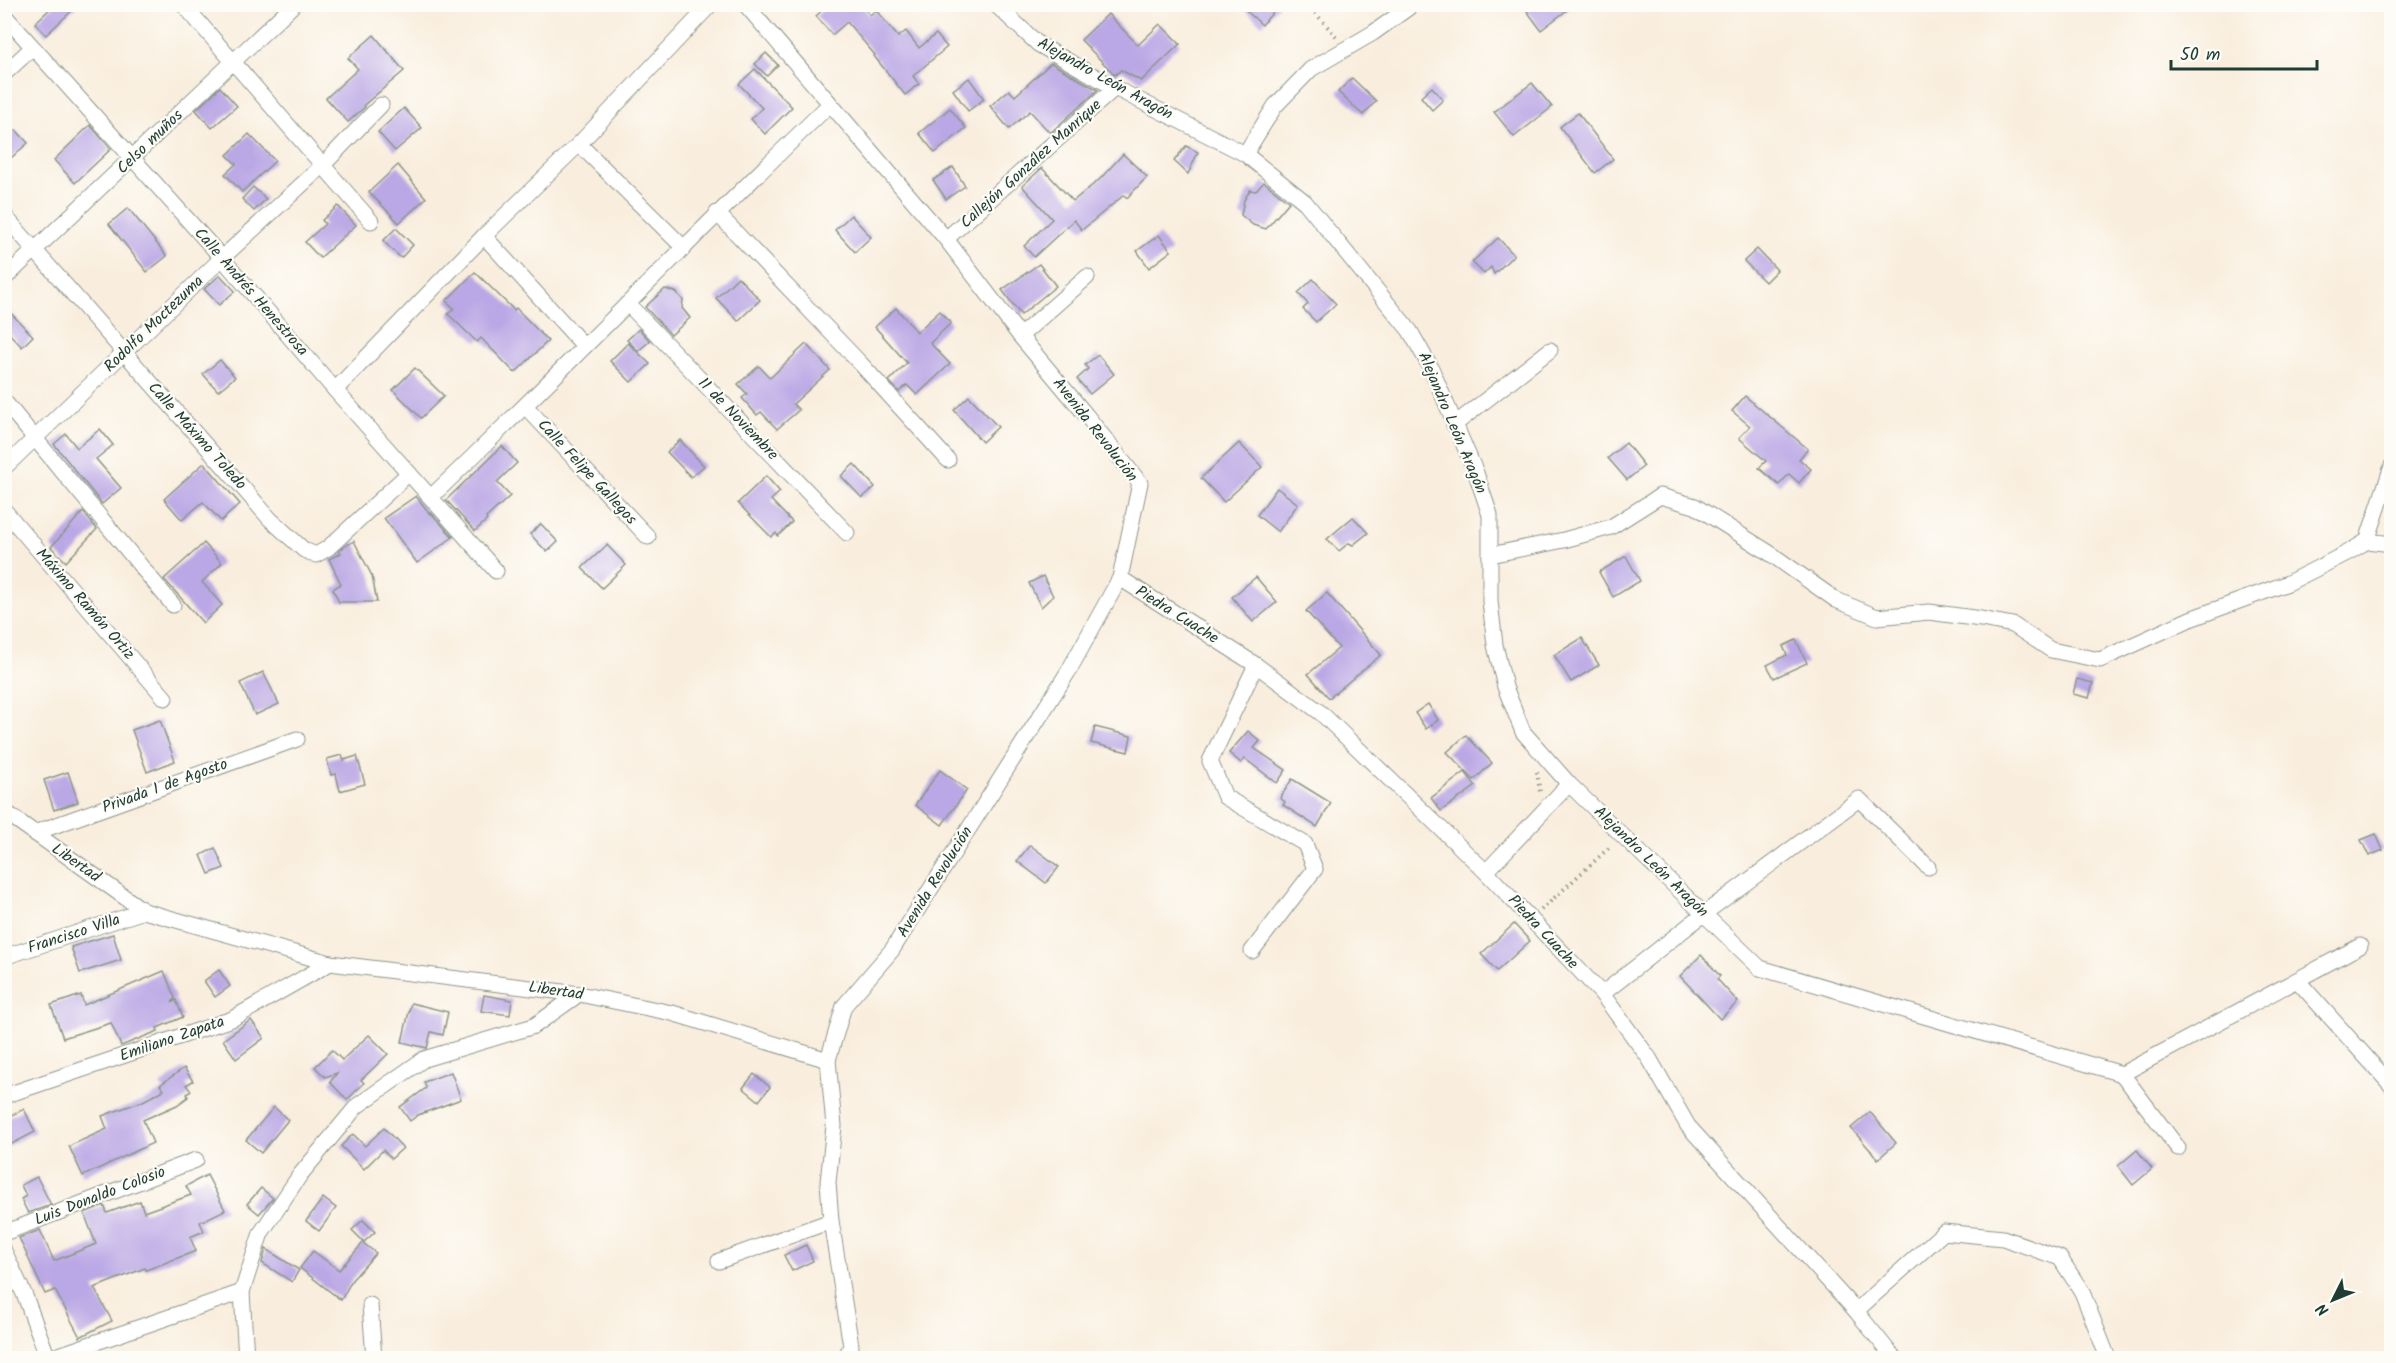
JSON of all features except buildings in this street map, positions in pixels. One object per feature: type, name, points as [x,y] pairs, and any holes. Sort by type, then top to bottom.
[{"type":"street","points":[[183,4],[371,221]]},
{"type":"street","name":"Celso muños","points":[[4,279],[294,4]]},
{"type":"street","points":[[335,390],[484,236],[579,144],[711,4]]},
{"type":"street","name":"Avenida Revolución","points":[[745,4],[829,105],[946,239],[1020,336],[1140,483],[1120,578],[1068,672],[898,941],[844,1006],[828,1060]]},
{"type":"street","name":"Alejandro León Aragón","points":[[995,4],[1038,44],[1115,88],[1245,154],[1305,202],[1410,331],[1431,368],[1476,473],[1490,515],[1490,601],[1495,645],[1505,687],[1523,732],[1569,784],[1760,968],[2122,1074]]},
{"type":"street","points":[[1245,154],[1275,106],[1311,69],[1373,33],[1408,9]]},
{"type":"street","name":"Calle Andrés Henestrosa","points":[[4,15],[222,258],[335,390],[496,571]]},
{"type":"street","points":[[4,74],[32,48]]},
{"type":"street","name":"Callejón González Manrique","points":[[946,239],[1115,88]]},
{"type":"street","name":"Rodolfo Moctezuma","points":[[4,468],[321,166],[381,105]]},
{"type":"street","points":[[431,496],[525,407],[717,213],[829,105]]},
{"type":"street","points":[[579,144],[684,248]]},
{"type":"street","points":[[717,213],[861,364],[948,460]]},
{"type":"street","name":"Calle Máximo Toledo","points":[[4,215],[270,519],[304,550],[316,555],[328,548],[409,473]]},
{"type":"street","points":[[484,236],[584,346]]},
{"type":"street","points":[[1020,336],[1087,277]]},
{"type":"street","name":"11 de Noviembre","points":[[628,304],[847,533]]},
{"type":"street","points":[[1454,425],[1550,350]]},
{"type":"street","points":[[4,401],[173,605]]},
{"type":"street","name":"Calle Felipe Gallegos","points":[[525,407],[648,537]]},
{"type":"street","points":[[2367,541],[2391,466]]},
{"type":"street","points":[[1490,555],[1564,540],[1611,527],[1660,496],[1695,506],[1771,554],[1836,600],[1877,617],[1929,612],[2013,625],[2051,650],[2100,660],[2190,620],[2288,583],[2367,541],[2391,544]]},
{"type":"street","name":"Máximo Ramón Ortiz","points":[[4,510],[165,698]]},
{"type":"street","name":"Piedra Cuache","points":[[1120,578],[1256,665],[1321,713],[1532,918],[1602,994],[1649,1058],[1688,1126],[1856,1311],[1894,1359]]},
{"type":"street","points":[[1252,951],[1315,869],[1305,844],[1225,797],[1210,761],[1256,665]]},
{"type":"street","name":"Privada 1 de Agosto","points":[[34,833],[297,739]]},
{"type":"street","points":[[1486,872],[1569,784]]},
{"type":"street","points":[[1602,994],[1705,913],[1859,799],[1928,867]]},
{"type":"street","name":"Libertad","points":[[7,816],[144,911],[330,963],[579,994],[672,1013],[828,1060]]},
{"type":"street","name":"Francisco Villa","points":[[4,957],[144,911]]},
{"type":"street","points":[[2178,1148],[2122,1074],[2360,946]]},
{"type":"street","name":"Emiliano Zapata","points":[[4,1096],[232,1019],[330,963]]},
{"type":"street","points":[[2297,980],[2391,1086]]},
{"type":"street","points":[[246,1359],[242,1292],[261,1233],[300,1175],[357,1106],[424,1059],[534,1026],[579,994]]},
{"type":"street","points":[[828,1060],[834,1126],[828,1182],[831,1221],[852,1346],[844,1359]]},
{"type":"street","name":"Luis Donaldo Colosio","points":[[4,1233],[196,1160]]},
{"type":"street","points":[[719,1261],[831,1221]]},
{"type":"street","points":[[1856,1311],[1944,1232],[2002,1238],[2060,1258],[2082,1292],[2108,1359]]},
{"type":"street","points":[[4,1251],[25,1296],[49,1359],[242,1292]]},
{"type":"street","points":[[370,1305],[374,1359]]},
{"type":"path","points":[[1307,4],[1346,47]]},
{"type":"path","points":[[1532,918],[1623,835]]}]
